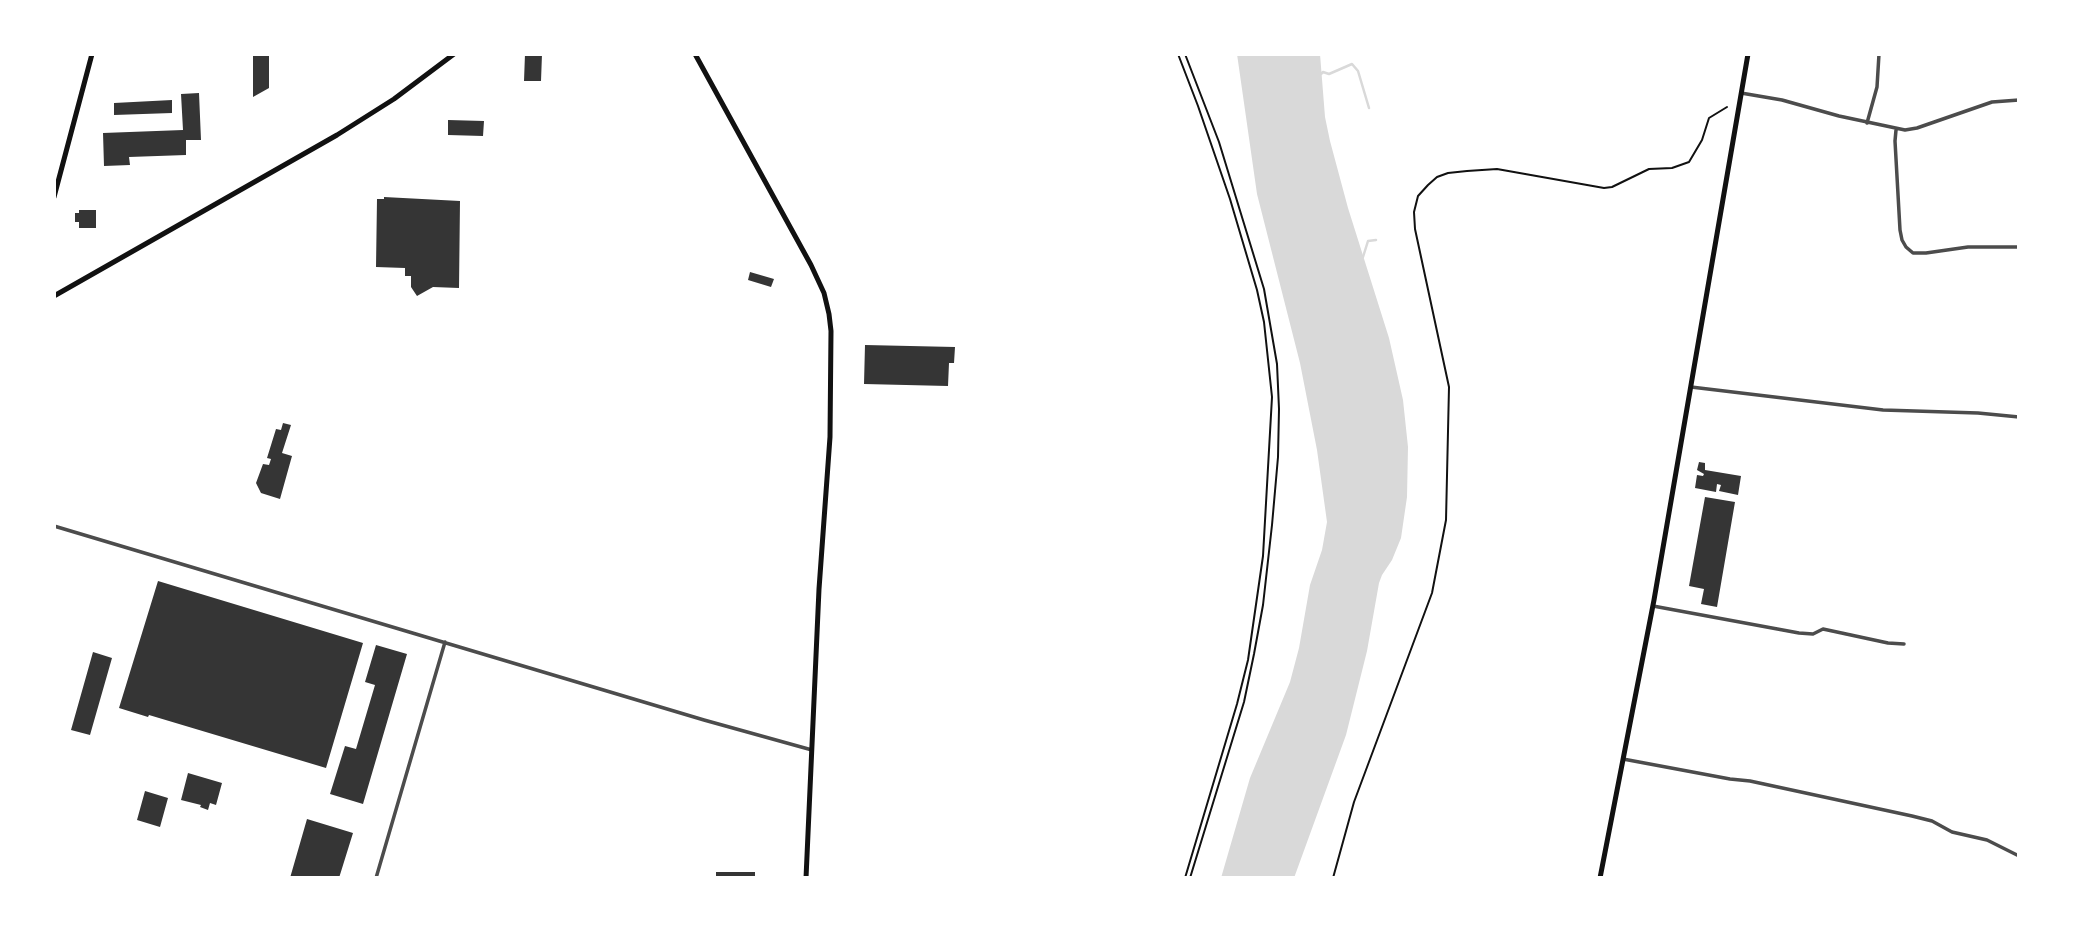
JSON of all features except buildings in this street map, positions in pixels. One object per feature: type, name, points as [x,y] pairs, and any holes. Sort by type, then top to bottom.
[{"type":"main road","points":[[54,197],[92,54]]},
{"type":"main road","points":[[54,296],[337,135],[394,99],[454,54]]},
{"type":"main road","points":[[695,54],[815,272],[829,314],[830,437],[818,589],[806,878]]},
{"type":"main road","points":[[1600,878],[1653,606],[1748,54]]},
{"type":"main road","points":[[54,289],[66,289]]},
{"type":"street","points":[[1867,122],[1877,87],[1880,54]]},
{"type":"street","points":[[1741,93],[1782,100],[1896,130],[1917,128],[2000,100],[2019,100]]},
{"type":"street","points":[[1896,130],[1900,230],[1906,247],[1913,253],[1968,247],[2019,247]]},
{"type":"street","points":[[1691,387],[1883,410],[1978,412],[2019,417]]},
{"type":"street","points":[[54,526],[812,750]]},
{"type":"street","points":[[1653,606],[1799,633],[1812,634],[1823,629],[1904,644]]},
{"type":"street","points":[[376,878],[445,642]]},
{"type":"street","points":[[1623,759],[1750,781],[1912,816],[1987,840],[2019,856]]},
{"type":"path","points":[[1178,54],[1230,199],[1257,290],[1264,322],[1272,397],[1263,556],[1248,660],[1185,878]]},
{"type":"path","points":[[1185,54],[1219,142],[1264,289],[1277,364],[1279,409],[1272,525],[1263,605],[1254,654],[1244,702],[1190,878]]},
{"type":"path","points":[[1333,878],[1354,802],[1425,615],[1436,579],[1447,520],[1449,387],[1419,253],[1414,212],[1418,196],[1437,177],[1448,173],[1497,169],[1604,188],[1612,187],[1649,169],[1671,168],[1689,162],[1702,140],[1709,118],[1727,107]]},
{"type":"shaded area","points":[[1237,54],[1320,54],[1325,117],[1330,141],[1389,338],[1403,400],[1408,447],[1407,497],[1401,538],[1379,583],[1367,651],[1346,735],[1294,878],[1221,878],[1250,778],[1290,682],[1310,585],[1322,550],[1327,522],[1317,450],[1300,363],[1257,194]]},
{"type":"waterway","points":[[1321,74],[1329,74],[1352,64],[1358,71],[1369,108]]},
{"type":"waterway","points":[[1363,257],[1368,241],[1376,240]]}]
